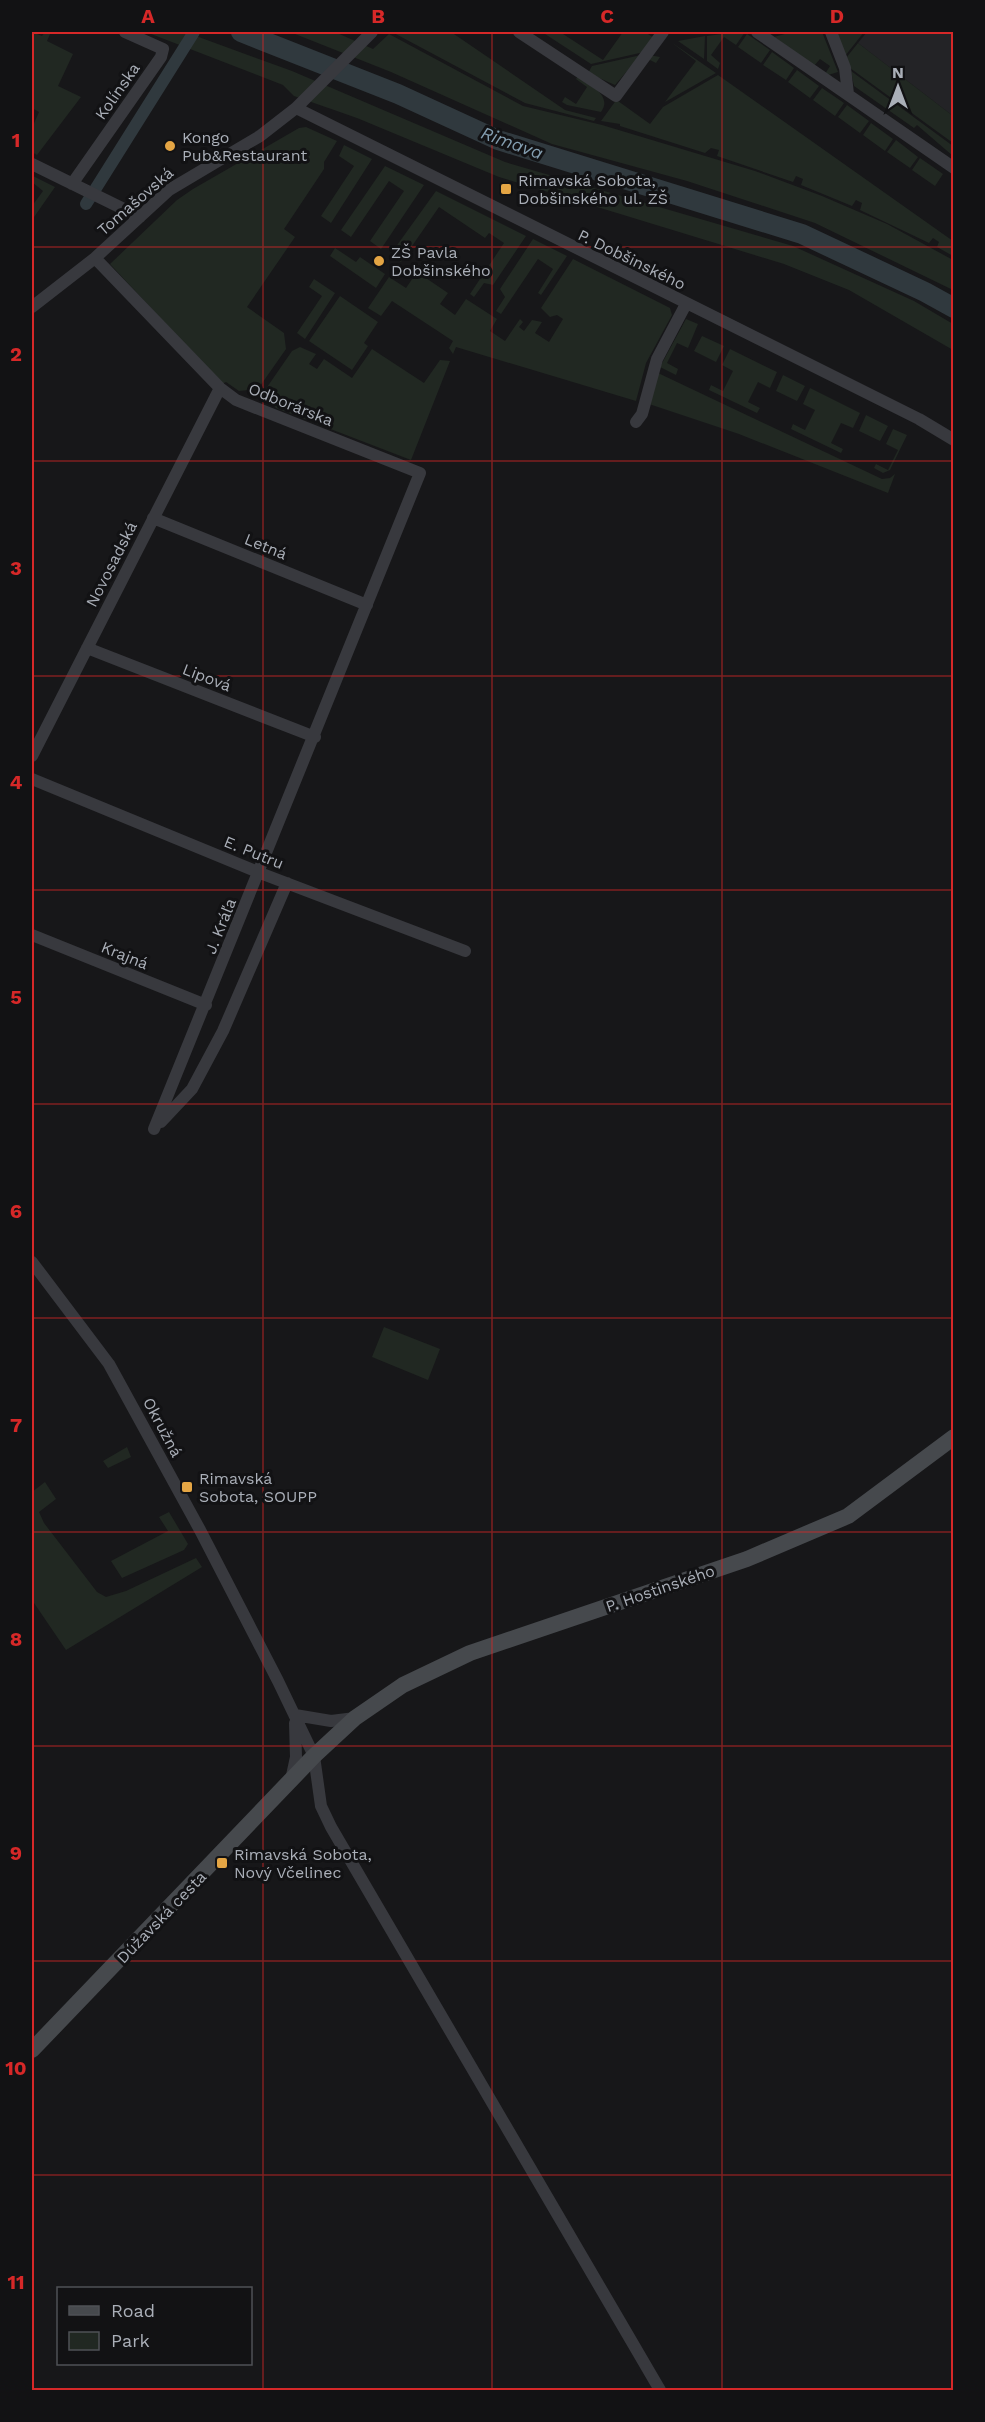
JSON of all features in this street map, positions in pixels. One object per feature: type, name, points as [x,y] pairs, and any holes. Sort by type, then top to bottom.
[{"type":"street","name":"Kolínska","points":[[72,184],[161,57],[163,49],[125,32]]},
{"type":"street","name":"Tomašovská","points":[[32,308],[95,258],[178,183],[260,136],[296,108],[372,32]]},
{"type":"street","points":[[519,32],[616,96],[663,32]]},
{"type":"street","points":[[762,32],[954,168]]},
{"type":"street","points":[[831,32],[845,68],[848,94]]},
{"type":"street","name":"P. Dobšinského","points":[[296,108],[918,419],[954,440]]},
{"type":"street","points":[[32,164],[140,217]]},
{"type":"street","name":"Odborárska","points":[[95,258],[220,388],[236,400],[420,473]]},
{"type":"street","points":[[636,422],[642,414],[657,359],[686,304]]},
{"type":"street","name":"Novosadská","points":[[32,756],[220,388]]},
{"type":"street","name":"J. Kráľa","points":[[287,883],[223,1031],[192,1089],[154,1129],[260,873],[420,473]]},
{"type":"street","name":"Letná","points":[[153,518],[367,605]]},
{"type":"street","name":"Lipová","points":[[87,648],[315,737]]},
{"type":"street","name":"E. Putru","points":[[32,779],[260,873],[465,951]]},
{"type":"street","name":"Krajná","points":[[32,936],[206,1005]]},
{"type":"street","name":"Okružná","points":[[32,1262],[87,1333],[117,1378],[205,1540],[295,1715],[314,1756],[321,1806],[343,1849],[660,2391]]},
{"type":"street","name":"P. Hostinského","points":[[314,1756],[355,1718],[403,1685],[470,1653],[747,1559],[848,1516],[954,1437]]},
{"type":"street","points":[[295,1715],[331,1721],[355,1718]]},
{"type":"street","name":"Okružná","points":[[290,1782],[296,1757],[295,1715]]},
{"type":"street","name":"Dúžavská cesta","points":[[32,2050],[314,1756]]},
{"type":"shaded area","points":[[867,32],[953,32],[953,116],[858,43]]},
{"type":"green space","points":[[32,32],[42,36],[45,32],[51,32],[47,41],[73,54],[58,86],[81,97],[37,155],[32,152],[32,128],[39,112],[32,108]]},
{"type":"green space","points":[[146,32],[179,32],[196,36],[292,71],[505,162],[793,246],[914,301],[953,324],[953,350],[849,290],[784,264],[499,177],[357,118],[294,96],[283,85]]},
{"type":"green space","points":[[290,32],[335,32],[373,49],[389,34],[523,106],[602,125],[755,171],[822,196],[887,224],[953,260],[953,290],[815,223],[687,181],[552,144],[391,72]]},
{"type":"green space","points":[[392,32],[451,32],[565,110],[596,118],[594,121],[525,103]]},
{"type":"green space","points":[[542,32],[560,32],[603,60],[623,32],[645,32],[654,38],[644,52],[591,64]]},
{"type":"green space","points":[[745,32],[736,45],[724,37],[711,55],[720,63],[718,69],[707,61],[707,36]]},
{"type":"green space","points":[[792,32],[822,32],[838,72],[825,74],[830,66],[820,59],[814,66],[774,37]]},
{"type":"green space","points":[[835,32],[864,32],[845,56]]},
{"type":"green space","points":[[747,34],[770,50],[761,63],[738,47]]},
{"type":"green space","points":[[705,36],[704,59],[678,41]]},
{"type":"green space","points":[[671,42],[716,73],[665,102],[696,61]]},
{"type":"green space","points":[[858,43],[953,116],[953,143],[850,68],[846,58]]},
{"type":"green space","points":[[772,52],[794,68],[786,80],[763,65]]},
{"type":"green space","points":[[641,55],[615,85],[588,73],[592,66]]},
{"type":"green space","points":[[649,55],[660,57],[656,63],[648,59],[618,101],[650,124],[663,107],[718,75],[953,241],[953,256],[937,247],[939,242],[933,238],[929,243],[860,210],[862,203],[856,200],[852,206],[801,185],[803,179],[796,176],[793,182],[717,156],[719,150],[711,148],[705,153],[620,126],[620,124],[601,121]]},
{"type":"green space","points":[[797,70],[819,86],[810,98],[788,82]]},
{"type":"green space","points":[[851,71],[953,146],[953,156],[917,125],[914,128],[854,86]]},
{"type":"green space","points":[[578,76],[602,96],[604,106],[601,112],[562,102],[565,97],[576,104],[587,87],[576,79]]},
{"type":"green space","points":[[822,88],[844,103],[835,116],[813,100]]},
{"type":"green space","points":[[847,105],[869,121],[860,133],[838,117]]},
{"type":"green space","points":[[871,123],[893,139],[885,151],[863,135]]},
{"type":"green space","points":[[306,127],[337,141],[324,162],[324,169],[284,229],[295,237],[247,307],[284,333],[286,349],[258,389],[239,391],[226,382],[222,384],[110,264],[177,200],[299,128]]},
{"type":"green space","points":[[896,140],[918,157],[910,168],[887,152]]},
{"type":"green space","points":[[344,145],[372,159],[331,223],[321,216],[354,166],[339,156]]},
{"type":"green space","points":[[920,158],[943,174],[935,186],[912,170]]},
{"type":"green space","points":[[385,166],[424,185],[381,249],[370,241],[404,191],[389,181],[351,237],[341,230]]},
{"type":"green space","points":[[33,176],[55,187],[32,220],[32,206],[43,191],[32,182]]},
{"type":"green space","points":[[436,191],[526,236],[493,285],[484,283],[474,297],[470,294],[504,243],[489,233],[485,238],[439,207],[401,262],[390,255]]},
{"type":"green space","points":[[533,239],[567,256],[541,295],[538,293],[553,269],[538,259],[501,314],[496,311],[505,297],[500,289]]},
{"type":"green space","points":[[335,248],[356,262],[360,257],[385,274],[376,288],[330,256]]},
{"type":"green space","points":[[573,259],[670,308],[672,315],[646,363],[636,401],[456,347],[453,354],[449,348],[453,341],[392,301],[381,316],[368,308],[389,277],[406,288],[417,272],[448,293],[440,304],[455,315],[466,299],[497,319],[490,331],[505,341],[520,319],[523,322],[519,327],[524,331],[532,320],[542,322],[535,333],[549,342],[563,319],[557,315],[550,317],[541,308]]},
{"type":"green space","points":[[314,279],[335,293],[305,339],[297,333],[322,296],[309,287]]},
{"type":"green space","points":[[340,296],[378,322],[364,343],[368,346],[352,370],[309,341]]},
{"type":"green space","points":[[686,319],[698,324],[688,348],[677,343],[667,363],[678,369],[676,375],[660,367]]},
{"type":"green space","points":[[702,336],[724,346],[716,362],[694,351]]},
{"type":"green space","points":[[300,347],[316,354],[309,364],[317,369],[324,359],[352,378],[372,349],[424,383],[440,360],[450,361],[411,460],[276,408],[263,393],[292,351]]},
{"type":"green space","points":[[730,349],[777,372],[770,388],[758,382],[748,402],[760,408],[757,413],[709,390],[711,385],[723,391],[733,371],[722,365]]},
{"type":"green space","points":[[658,373],[882,479],[890,478],[895,474],[888,493],[739,434],[649,404]]},
{"type":"green space","points":[[783,375],[805,386],[797,401],[776,391]]},
{"type":"green space","points":[[810,388],[860,413],[853,428],[841,423],[831,443],[843,449],[841,453],[791,429],[793,424],[805,430],[815,410],[803,404]]},
{"type":"green space","points":[[866,415],[888,426],[880,441],[859,431]]},
{"type":"green space","points":[[893,429],[907,435],[890,470],[883,473],[874,468],[876,464],[888,470],[898,450],[886,444]]},
{"type":"green space","points":[[384,1327],[440,1349],[428,1380],[372,1357]]},
{"type":"green space","points":[[127,1447],[131,1457],[108,1468],[103,1461]]},
{"type":"green space","points":[[45,1482],[56,1499],[39,1512],[44,1523],[97,1592],[106,1597],[126,1591],[196,1558],[202,1567],[66,1650],[32,1600],[32,1492]]},
{"type":"green space","points":[[169,1512],[188,1544],[184,1550],[122,1578],[111,1561],[168,1531],[159,1517]]},
{"type":"waterway","points":[[86,204],[194,32]]},
{"type":"waterway","name":"Rimava","points":[[241,32],[398,94],[498,140],[802,234],[954,308]]},
{"type":"place","name":"Kongo Pub&Restaurant","points":[[170,146]]},
{"type":"place","name":"Rimavská Sobota, Dobšinského ul. ZŠ","points":[[506,189]]},
{"type":"place","name":"ZŠ Pavla Dobšinského","points":[[379,261]]},
{"type":"place","name":"Rimavská Sobota, SOUPP","points":[[187,1487]]},
{"type":"place","name":"Rimavská Sobota, Nový Včelinec","points":[[222,1863]]}]
